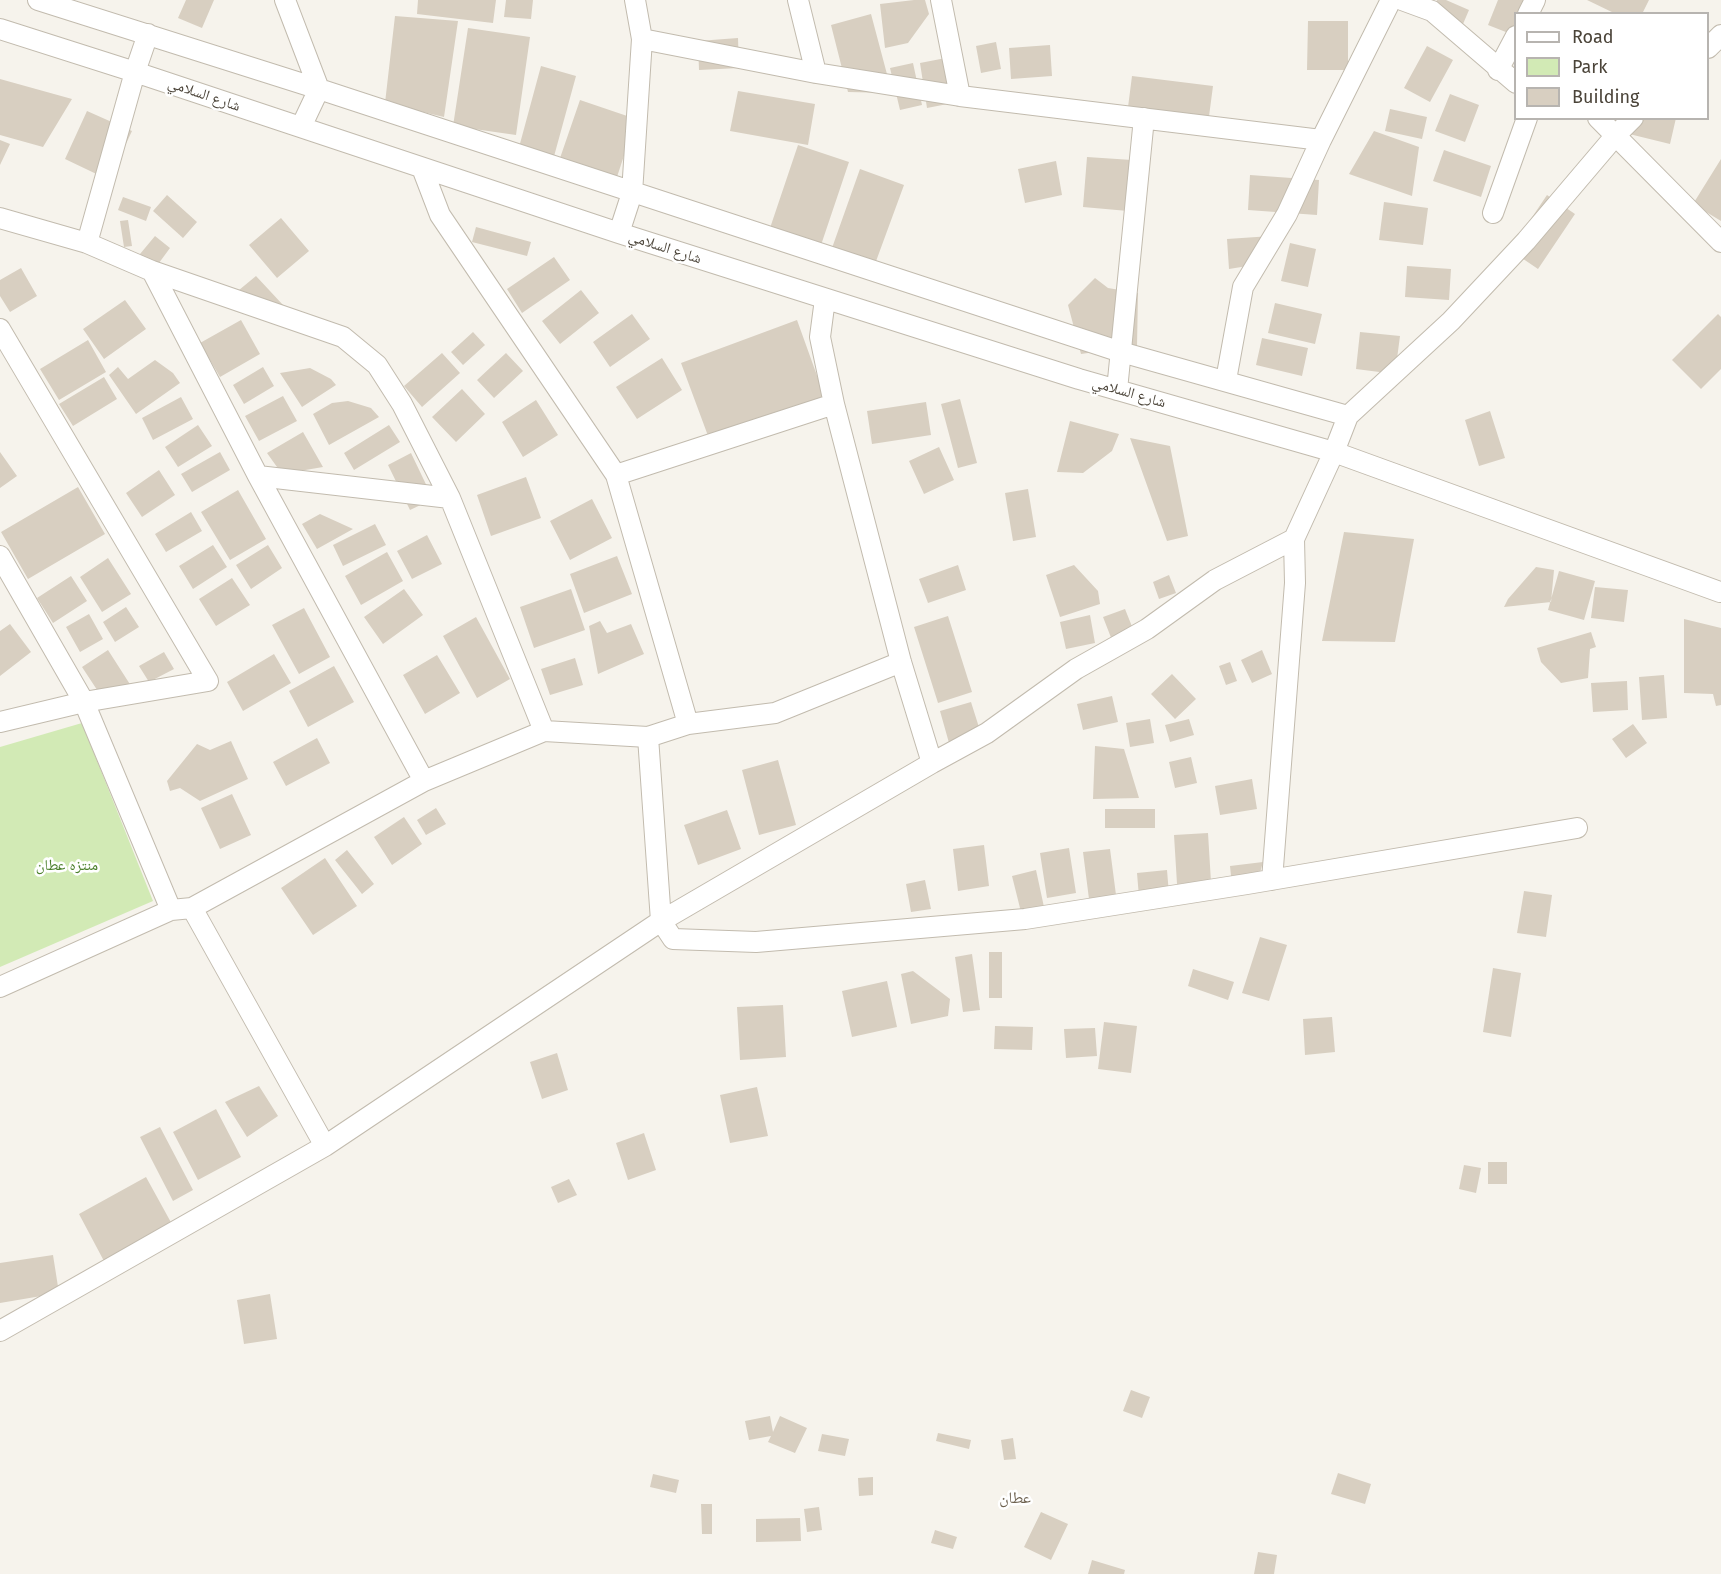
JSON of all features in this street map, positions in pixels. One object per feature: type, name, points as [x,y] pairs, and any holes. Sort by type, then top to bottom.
[{"type":"street","points":[[38,0],[319,89],[1121,352],[1348,416]]},
{"type":"street","points":[[285,0],[319,89],[301,127]]},
{"type":"street","points":[[619,233],[632,193],[642,39],[635,0]]},
{"type":"street","points":[[798,0],[816,73]]},
{"type":"street","points":[[941,0],[960,96]]},
{"type":"street","points":[[1226,380],[1243,287],[1287,214],[1391,0]]},
{"type":"street","points":[[1402,0],[1432,11],[1514,82]]},
{"type":"street","name":"شارع السلامي","points":[[0,29],[619,233],[1117,390],[1334,452],[1720,592]]},
{"type":"street","points":[[87,243],[135,72],[148,34]]},
{"type":"street","points":[[1709,46],[1721,35]]},
{"type":"street","points":[[1498,69],[1514,38]]},
{"type":"street","points":[[642,39],[816,73],[960,96],[1321,140]]},
{"type":"street","points":[[1117,390],[1144,118]]},
{"type":"street","points":[[1493,213],[1526,120]]},
{"type":"street","points":[[1600,120],[1721,242]]},
{"type":"street","points":[[1272,880],[1295,582],[1294,539],[1348,416],[1451,321],[1526,241],[1631,120]]},
{"type":"street","points":[[422,168],[440,215],[616,475],[688,724]]},
{"type":"street","points":[[0,218],[87,243],[152,272],[343,337],[377,365],[402,404],[450,498],[544,731]]},
{"type":"street","points":[[152,272],[258,476],[424,781]]},
{"type":"street","points":[[825,298],[820,337],[834,404],[901,662],[932,763]]},
{"type":"street","points":[[0,329],[208,681],[84,702],[0,722]]},
{"type":"street","points":[[616,475],[834,404]]},
{"type":"street","points":[[258,476],[450,498]]},
{"type":"street","points":[[0,1331],[325,1146],[661,921],[987,733],[1077,669],[1147,629],[1215,580],[1294,539]]},
{"type":"street","points":[[0,556],[84,702],[171,910]]},
{"type":"street","points":[[0,987],[171,910],[192,908],[424,781],[544,731],[648,737],[688,724],[775,713],[901,662]]},
{"type":"street","points":[[648,737],[661,921],[673,939],[756,942],[1025,919],[1577,828]]},
{"type":"street","points":[[192,908],[325,1146]]},
{"type":"green space","name":"منتزه عطان","points":[[82,723],[153,901],[0,967],[0,747]]},
{"type":"building","points":[[186,0],[214,0],[202,28],[178,18]]},
{"type":"building","points":[[418,0],[496,0],[493,23],[417,14]]},
{"type":"building","points":[[506,0],[533,0],[531,19],[504,17]]},
{"type":"building","points":[[925,0],[929,14],[908,43],[885,48],[880,4]]},
{"type":"building","points":[[1437,0],[1446,0],[1469,10],[1463,24],[1432,10]]},
{"type":"building","points":[[1498,0],[1527,0],[1530,12],[1514,12],[1514,35],[1488,25]]},
{"type":"building","points":[[1587,0],[1649,0],[1643,12],[1612,12]]},
{"type":"building","points":[[871,14],[892,93],[848,92],[831,25]]},
{"type":"building","points":[[395,16],[458,21],[444,117],[385,103]]},
{"type":"building","points":[[1308,21],[1348,21],[1348,70],[1307,70]]},
{"type":"building","points":[[468,28],[530,37],[516,135],[453,126]]},
{"type":"building","points":[[738,38],[739,68],[699,70],[698,41]]},
{"type":"building","points":[[996,42],[1001,69],[981,73],[976,46]]},
{"type":"building","points":[[1050,45],[1052,76],[1011,79],[1009,48]]},
{"type":"building","points":[[1427,46],[1453,60],[1430,102],[1404,88]]},
{"type":"building","points":[[956,56],[963,101],[927,108],[920,63]]},
{"type":"building","points":[[913,63],[922,105],[900,110],[890,68]]},
{"type":"building","points":[[541,66],[576,76],[553,160],[518,151]]},
{"type":"building","points":[[1132,76],[1213,86],[1208,124],[1127,115]]},
{"type":"building","points":[[0,79],[72,99],[43,147],[0,135]]},
{"type":"building","points":[[738,91],[815,104],[808,145],[730,131]]},
{"type":"building","points":[[1450,94],[1479,105],[1465,142],[1435,131]]},
{"type":"building","points":[[580,100],[636,119],[616,180],[559,161]]},
{"type":"building","points":[[1390,109],[1427,117],[1422,139],[1385,131]]},
{"type":"building","points":[[87,111],[132,131],[109,180],[65,159]]},
{"type":"building","points":[[1620,120],[1676,120],[1670,144],[1617,131]]},
{"type":"building","points":[[1374,131],[1419,147],[1412,196],[1349,174]]},
{"type":"building","points":[[0,140],[10,144],[0,165]]},
{"type":"building","points":[[798,145],[849,162],[820,248],[769,231]]},
{"type":"building","points":[[1444,150],[1491,166],[1481,197],[1433,181]]},
{"type":"building","points":[[1087,157],[1132,160],[1128,211],[1083,207]]},
{"type":"building","points":[[1721,159],[1721,221],[1693,204]]},
{"type":"building","points":[[1056,161],[1062,195],[1025,203],[1018,169]]},
{"type":"building","points":[[860,169],[904,185],[875,264],[832,248]]},
{"type":"building","points":[[1250,175],[1319,180],[1317,215],[1248,210]]},
{"type":"building","points":[[167,195],[197,222],[183,238],[153,211]]},
{"type":"building","points":[[1547,195],[1575,214],[1538,269],[1510,250]]},
{"type":"building","points":[[123,197],[151,207],[146,221],[118,210]]},
{"type":"building","points":[[1384,202],[1428,208],[1423,245],[1379,240]]},
{"type":"building","points":[[281,218],[309,251],[277,278],[249,245]]},
{"type":"building","points":[[128,220],[132,246],[124,247],[120,221]]},
{"type":"building","points":[[476,227],[531,242],[527,256],[472,242]]},
{"type":"building","points":[[1286,235],[1266,263],[1229,269],[1227,239]]},
{"type":"building","points":[[155,236],[170,248],[156,267],[140,254]]},
{"type":"building","points":[[1290,243],[1316,249],[1308,287],[1281,281]]},
{"type":"building","points":[[554,257],[570,280],[522,313],[507,289]]},
{"type":"building","points":[[1407,266],[1451,269],[1449,300],[1405,297]]},
{"type":"building","points":[[21,268],[37,296],[10,312],[0,296],[0,280]]},
{"type":"building","points":[[256,276],[297,320],[233,295]]},
{"type":"building","points":[[1095,278],[1108,288],[1138,293],[1137,346],[1081,354],[1068,305]]},
{"type":"building","points":[[581,290],[599,313],[560,344],[542,321]]},
{"type":"building","points":[[125,300],[146,329],[104,359],[83,329]]},
{"type":"building","points":[[1275,303],[1322,314],[1315,344],[1268,333]]},
{"type":"building","points":[[632,314],[650,339],[610,367],[593,342]]},
{"type":"building","points":[[1718,314],[1721,317],[1721,369],[1701,389],[1672,360]]},
{"type":"building","points":[[241,320],[260,354],[220,377],[200,343]]},
{"type":"building","points":[[797,320],[829,409],[714,452],[681,363]]},
{"type":"building","points":[[473,332],[485,345],[463,365],[451,352]]},
{"type":"building","points":[[1360,332],[1400,336],[1395,374],[1356,369]]},
{"type":"building","points":[[1262,338],[1308,348],[1302,376],[1256,365]]},
{"type":"building","points":[[88,340],[106,372],[59,400],[40,369]]},
{"type":"building","points":[[442,353],[460,373],[422,407],[404,386]]},
{"type":"building","points":[[506,353],[523,371],[494,398],[477,380]]},
{"type":"building","points":[[662,358],[682,390],[637,419],[616,387]]},
{"type":"building","points":[[155,360],[173,373],[180,383],[136,414],[109,375],[118,367],[128,379]]},
{"type":"building","points":[[263,367],[274,386],[244,404],[233,385]]},
{"type":"building","points":[[310,368],[331,379],[336,385],[302,407],[280,373]]},
{"type":"building","points":[[104,377],[117,399],[73,426],[59,404]]},
{"type":"building","points":[[462,389],[485,414],[456,442],[432,417]]},
{"type":"building","points":[[283,396],[297,421],[259,441],[245,416]]},
{"type":"building","points":[[181,397],[193,419],[153,440],[142,418]]},
{"type":"building","points":[[960,399],[977,463],[958,468],[941,404]]},
{"type":"building","points":[[536,400],[558,435],[523,457],[502,422]]},
{"type":"building","points":[[348,401],[371,408],[379,417],[329,445],[313,414],[332,403]]},
{"type":"building","points":[[926,402],[931,435],[872,444],[867,411]]},
{"type":"building","points":[[1490,411],[1505,458],[1479,466],[1465,420]]},
{"type":"building","points":[[1070,421],[1119,434],[1112,451],[1083,473],[1057,472]]},
{"type":"building","points":[[198,425],[212,446],[178,467],[165,447]]},
{"type":"building","points":[[389,425],[400,442],[354,470],[344,453]]},
{"type":"building","points":[[303,432],[323,467],[282,474],[267,453]]},
{"type":"building","points":[[1130,438],[1170,446],[1188,536],[1167,541]]},
{"type":"building","points":[[939,447],[954,480],[924,494],[909,461]]},
{"type":"building","points":[[0,452],[17,476],[0,488]]},
{"type":"building","points":[[220,452],[230,470],[192,492],[181,474]]},
{"type":"building","points":[[411,453],[433,499],[410,510],[388,465]]},
{"type":"building","points":[[159,470],[175,495],[142,517],[126,493]]},
{"type":"building","points":[[526,477],[541,518],[491,536],[477,495]]},
{"type":"building","points":[[78,487],[105,534],[28,579],[1,532]]},
{"type":"building","points":[[1028,489],[1036,537],[1013,541],[1005,493]]},
{"type":"building","points":[[238,490],[266,539],[230,560],[201,512]]},
{"type":"building","points":[[592,499],[612,538],[570,560],[550,521]]},
{"type":"building","points":[[191,512],[202,531],[166,552],[155,534]]},
{"type":"building","points":[[320,514],[353,529],[317,549],[302,524]]},
{"type":"building","points":[[375,524],[386,545],[343,566],[333,545]]},
{"type":"building","points":[[1344,532],[1414,539],[1395,642],[1322,641]]},
{"type":"building","points":[[427,535],[442,564],[412,579],[397,551]]},
{"type":"building","points":[[213,545],[227,567],[193,589],[179,566]]},
{"type":"building","points":[[268,545],[282,568],[251,589],[236,565]]},
{"type":"building","points":[[387,552],[403,581],[361,605],[345,576]]},
{"type":"building","points":[[617,556],[632,594],[584,613],[570,574]]},
{"type":"building","points":[[108,558],[131,594],[102,612],[80,577]]},
{"type":"building","points":[[958,565],[966,590],[928,603],[919,579]]},
{"type":"building","points":[[1074,565],[1098,591],[1100,604],[1060,617],[1046,575]]},
{"type":"building","points":[[1536,567],[1554,570],[1551,602],[1504,607],[1508,599]]},
{"type":"building","points":[[1559,571],[1595,581],[1584,620],[1548,610]]},
{"type":"building","points":[[1169,575],[1176,593],[1159,599],[1153,582]]},
{"type":"building","points":[[71,576],[87,601],[53,623],[37,598]]},
{"type":"building","points":[[232,578],[250,605],[216,626],[199,599]]},
{"type":"building","points":[[1595,587],[1628,590],[1624,622],[1591,618]]},
{"type":"building","points":[[404,589],[423,615],[383,644],[364,617]]},
{"type":"building","points":[[571,589],[585,630],[534,648],[520,607]]},
{"type":"building","points":[[126,607],[139,627],[115,642],[103,622]]},
{"type":"building","points":[[304,608],[330,657],[299,674],[272,625]]},
{"type":"building","points":[[1125,609],[1139,644],[1117,653],[1103,617]]},
{"type":"building","points":[[89,614],[103,639],[80,652],[66,627]]},
{"type":"building","points":[[1090,615],[1095,643],[1066,649],[1060,622]]},
{"type":"building","points":[[948,616],[972,692],[938,703],[914,627]]},
{"type":"building","points":[[476,617],[510,679],[477,698],[443,636]]},
{"type":"building","points":[[1684,619],[1721,628],[1721,705],[1716,706],[1713,694],[1684,693]]},
{"type":"building","points":[[600,621],[607,633],[631,624],[644,654],[598,674],[589,626]]},
{"type":"building","points":[[10,624],[31,652],[0,676],[0,631]]},
{"type":"building","points":[[1591,632],[1596,647],[1590,649],[1588,678],[1561,683],[1541,662],[1537,648]]},
{"type":"building","points":[[108,650],[133,689],[107,705],[82,667]]},
{"type":"building","points":[[1262,650],[1272,674],[1252,683],[1241,660]]},
{"type":"building","points":[[164,652],[174,669],[149,682],[139,666]]},
{"type":"building","points":[[274,654],[291,683],[243,711],[227,682]]},
{"type":"building","points":[[437,655],[460,693],[425,714],[403,675]]},
{"type":"building","points":[[575,658],[583,685],[550,695],[541,669]]},
{"type":"building","points":[[1230,662],[1237,681],[1226,685],[1219,666]]},
{"type":"building","points":[[334,666],[354,702],[308,727],[289,691]]},
{"type":"building","points":[[1172,674],[1196,699],[1175,719],[1151,694]]},
{"type":"building","points":[[1664,675],[1667,718],[1642,720],[1639,677]]},
{"type":"building","points":[[1627,681],[1628,710],[1593,712],[1591,683]]},
{"type":"building","points":[[1112,696],[1118,722],[1083,730],[1077,704]]},
{"type":"building","points":[[971,702],[983,740],[951,750],[940,711]]},
{"type":"building","points":[[1150,719],[1154,743],[1130,747],[1126,723]]},
{"type":"building","points":[[1189,719],[1194,735],[1170,742],[1165,725]]},
{"type":"building","points":[[1633,724],[1647,743],[1626,758],[1612,739]]},
{"type":"building","points":[[317,738],[330,763],[286,786],[273,762]]},
{"type":"building","points":[[231,741],[248,779],[200,801],[180,788],[170,791],[167,781],[197,744],[210,750]]},
{"type":"building","points":[[1095,746],[1124,749],[1139,798],[1093,799]]},
{"type":"building","points":[[1191,757],[1197,783],[1175,788],[1169,762]]},
{"type":"building","points":[[778,760],[796,825],[759,835],[742,770]]},
{"type":"building","points":[[1252,779],[1257,809],[1220,815],[1215,786]]},
{"type":"building","points":[[232,794],[251,835],[220,849],[201,808]]},
{"type":"building","points":[[436,808],[446,824],[426,835],[417,820]]},
{"type":"building","points":[[1105,809],[1155,809],[1155,828],[1105,828]]},
{"type":"building","points":[[727,810],[741,849],[698,865],[684,825]]},
{"type":"building","points":[[404,817],[422,844],[392,865],[374,837]]},
{"type":"building","points":[[1208,833],[1211,882],[1177,884],[1174,835]]},
{"type":"building","points":[[984,845],[989,886],[958,891],[953,849]]},
{"type":"building","points":[[1069,848],[1076,893],[1047,898],[1040,853]]},
{"type":"building","points":[[1110,849],[1116,895],[1089,899],[1083,852]]},
{"type":"building","points":[[347,850],[374,884],[362,894],[335,860]]},
{"type":"building","points":[[325,858],[357,906],[313,935],[281,888]]},
{"type":"building","points":[[1263,862],[1256,887],[1233,895],[1230,866]]},
{"type":"building","points":[[1036,870],[1044,907],[1021,912],[1012,876]]},
{"type":"building","points":[[1167,870],[1169,894],[1139,897],[1137,873]]},
{"type":"building","points":[[925,880],[931,909],[911,912],[906,884]]},
{"type":"building","points":[[1524,891],[1552,895],[1546,937],[1517,933]]},
{"type":"building","points":[[1260,937],[1287,945],[1269,1001],[1242,993]]},
{"type":"building","points":[[989,952],[1002,952],[1002,998],[989,998]]},
{"type":"building","points":[[972,954],[980,1010],[963,1012],[955,957]]},
{"type":"building","points":[[1493,968],[1521,973],[1511,1037],[1483,1032]]},
{"type":"building","points":[[1193,969],[1234,982],[1228,1000],[1188,986]]},
{"type":"building","points":[[913,971],[950,999],[948,1016],[911,1024],[901,974]]},
{"type":"building","points":[[887,981],[897,1027],[852,1037],[842,991]]},
{"type":"building","points":[[783,1005],[786,1057],[740,1060],[737,1007]]},
{"type":"building","points":[[1332,1017],[1335,1052],[1305,1055],[1303,1019]]},
{"type":"building","points":[[1104,1022],[1137,1026],[1131,1073],[1098,1069]]},
{"type":"building","points":[[995,1026],[1033,1027],[1032,1050],[994,1049]]},
{"type":"building","points":[[1095,1028],[1097,1056],[1066,1058],[1064,1029]]},
{"type":"building","points":[[557,1053],[568,1090],[542,1099],[530,1062]]},
{"type":"building","points":[[259,1086],[278,1116],[247,1137],[225,1102]]},
{"type":"building","points":[[757,1087],[768,1136],[730,1143],[720,1095]]},
{"type":"building","points":[[216,1109],[241,1157],[198,1180],[173,1132]]},
{"type":"building","points":[[160,1127],[193,1190],[173,1201],[140,1137]]},
{"type":"building","points":[[644,1133],[656,1170],[628,1180],[616,1143]]},
{"type":"building","points":[[1488,1162],[1507,1162],[1507,1184],[1488,1184]]},
{"type":"building","points":[[1464,1165],[1481,1168],[1476,1193],[1459,1189]]},
{"type":"building","points":[[146,1177],[173,1226],[105,1263],[79,1214]]},
{"type":"building","points":[[569,1179],[577,1195],[558,1203],[551,1187]]},
{"type":"building","points":[[53,1255],[59,1293],[0,1303],[0,1263]]},
{"type":"building","points":[[270,1294],[277,1339],[244,1344],[237,1300]]},
{"type":"building","points":[[1131,1390],[1150,1397],[1142,1418],[1123,1411]]},
{"type":"building","points":[[770,1416],[773,1432],[780,1416],[807,1428],[795,1453],[768,1442],[771,1436],[749,1440],[745,1421]]},
{"type":"building","points":[[938,1433],[971,1440],[969,1449],[936,1441]]},
{"type":"building","points":[[822,1434],[849,1439],[845,1456],[818,1451]]},
{"type":"building","points":[[1013,1438],[1016,1459],[1004,1460],[1001,1440]]},
{"type":"building","points":[[1338,1473],[1371,1484],[1365,1504],[1331,1494]]},
{"type":"building","points":[[653,1474],[679,1480],[676,1493],[650,1487]]},
{"type":"building","points":[[873,1477],[873,1495],[859,1496],[858,1478]]},
{"type":"building","points":[[701,1504],[712,1504],[712,1534],[702,1534]]},
{"type":"building","points":[[819,1507],[822,1530],[807,1532],[804,1509]]},
{"type":"building","points":[[1041,1512],[1068,1524],[1051,1560],[1024,1547]]},
{"type":"building","points":[[800,1518],[801,1541],[756,1542],[756,1519]]},
{"type":"building","points":[[935,1530],[957,1537],[953,1549],[931,1543]]},
{"type":"building","points":[[1258,1552],[1277,1555],[1274,1574],[1254,1574]]},
{"type":"building","points":[[1092,1560],[1125,1570],[1124,1574],[1088,1574]]},
{"type":"district","name":"عطان","points":[[1015,1499]]}]
